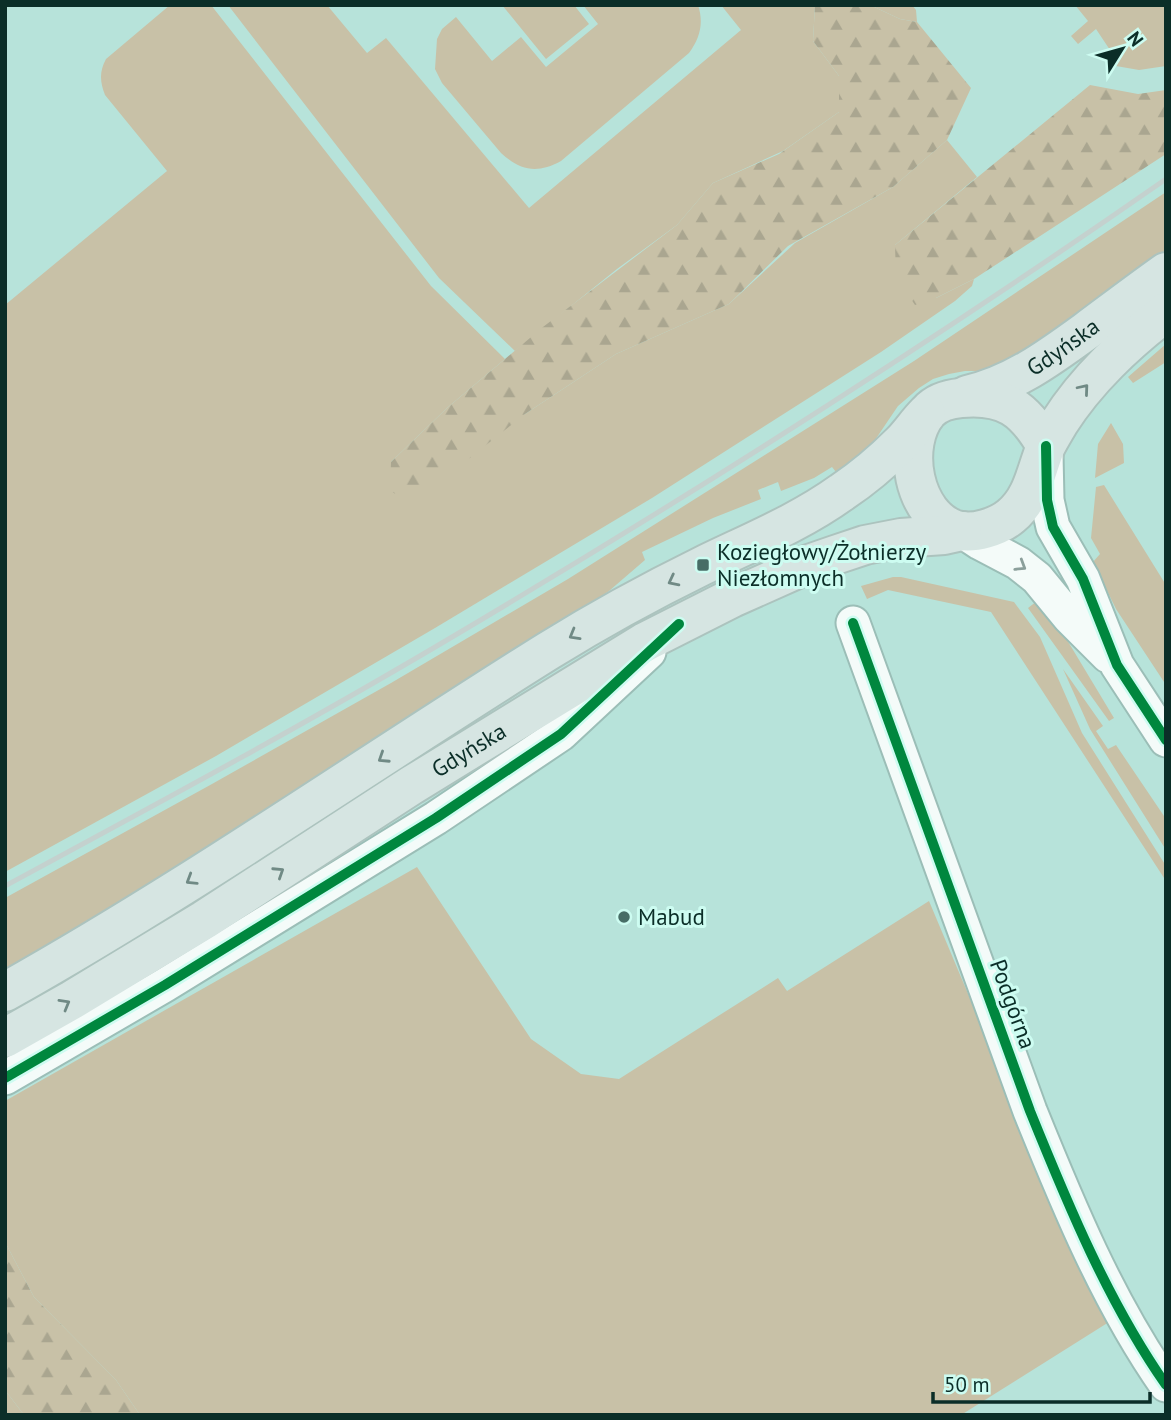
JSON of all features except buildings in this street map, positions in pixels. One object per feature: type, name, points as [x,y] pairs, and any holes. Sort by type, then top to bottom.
[{"type":"main road","name":"Gdyńska","points":[[5,992],[69,957],[549,650],[633,600],[781,528],[842,493],[901,444],[938,407],[1010,381],[1073,340],[1166,272]]},
{"type":"main road","name":"Gdyńska","points":[[1046,446],[1059,423],[1105,364],[1166,312]]},
{"type":"main road","points":[[982,396],[1008,404],[1027,417],[1046,446],[1029,493],[1021,505],[1012,516],[989,528],[962,531],[941,522],[928,508],[916,485],[914,452],[918,432],[938,407],[982,396]]},
{"type":"main road","name":"Gdyńska","points":[[5,1038],[147,956],[412,785],[645,642],[732,598],[806,565],[865,545],[962,531]]},
{"type":"street","points":[[1046,446],[1047,500],[1053,527],[1083,579],[1117,665],[1166,740]]},
{"type":"street","points":[[962,531],[1018,563],[1037,578],[1069,617],[1117,665]]},
{"type":"street","name":"Podgórna","points":[[853,623],[1050,1162],[1114,1299],[1166,1385]]},
{"type":"street","points":[[5,1078],[165,985],[436,818],[561,734],[679,624]]},
{"type":"green space","points":[[170,5],[211,5],[431,286],[505,359],[447,408],[391,462],[525,414],[616,354],[729,304],[795,243],[893,187],[947,140],[977,177],[895,245],[936,298],[974,279],[972,286],[955,301],[881,352],[652,498],[216,756],[5,872],[5,305],[167,171],[105,95],[101,77],[106,59]]},
{"type":"green space","points":[[228,5],[327,5],[367,53],[386,38],[529,208],[741,30],[721,5],[815,5],[813,41],[839,76],[839,112],[783,151],[713,183],[677,225],[617,269],[515,351],[439,278]]},
{"type":"green space","points":[[502,5],[574,5],[589,24],[546,59]]},
{"type":"green space","points":[[583,5],[698,5],[700,30],[689,53],[561,161],[544,168],[522,167],[501,153],[442,83],[435,69],[437,39],[442,29],[456,17],[492,61],[521,37],[546,67],[598,24]]},
{"type":"green space","points":[[815,5],[870,5],[900,19],[917,22],[971,88],[947,140],[893,187],[788,246],[729,304],[616,354],[525,414],[431,489],[405,499],[390,491],[391,462],[447,408],[543,327],[677,225],[713,183],[779,154],[839,112],[839,76],[813,41]]},
{"type":"green space","points":[[870,5],[912,5],[916,10],[917,22],[900,19]]},
{"type":"green space","points":[[1075,5],[1166,5],[1166,66],[1139,70],[1116,66],[1116,59],[1096,29],[1078,44],[1071,36],[1088,21]]},
{"type":"green space","points":[[1090,85],[1138,94],[1166,90],[1166,154],[974,279],[915,305],[896,277],[895,245]]},
{"type":"green space","points":[[1166,192],[1166,253],[1013,360],[981,371],[965,371],[933,379],[898,406],[875,440],[836,472],[832,467],[814,478],[781,491],[778,482],[758,490],[761,499],[713,518],[642,552],[645,560],[596,600],[360,755],[5,974],[5,898],[391,683],[568,579],[914,361]]},
{"type":"green space","points":[[1166,344],[1166,362],[1133,383],[1128,377]]},
{"type":"green space","points":[[1111,423],[1123,444],[1124,463],[1095,478],[1098,444]]},
{"type":"green space","points":[[1104,485],[1166,585],[1166,685],[1116,609],[1093,562],[1100,554],[1091,538],[1096,487]]},
{"type":"green space","points":[[893,577],[1014,602],[1040,637],[1082,733],[1166,866],[1166,881],[991,612],[888,590],[867,599],[861,586]]},
{"type":"green space","points":[[1041,598],[1114,718],[1109,721],[1028,608]]},
{"type":"green space","points":[[1063,669],[1103,726],[1096,731],[1108,749],[1116,745],[1166,819],[1166,850],[1090,729]]},
{"type":"green space","points":[[417,867],[531,1039],[581,1074],[619,1079],[778,978],[787,991],[929,901],[1109,1322],[961,1415],[140,1415],[116,1380],[34,1297],[5,1242],[5,1101]]},
{"type":"green space","points":[[5,1242],[34,1297],[116,1380],[140,1415],[24,1415],[5,1390]]},
{"type":"green space","points":[[5,1390],[24,1415],[5,1415]]},
{"type":"railway","points":[[5,886],[338,703],[539,585],[900,358],[1166,179]]},
{"type":"cycle path","points":[[1046,446],[1047,500],[1053,527],[1083,579],[1117,665],[1166,740]]},
{"type":"cycle path","points":[[853,623],[1044,1146],[1108,1287],[1166,1385]]},
{"type":"cycle path","points":[[5,1078],[165,985],[436,818],[561,734],[679,624]]},
{"type":"place","name":"Koziegłowy/Żołnierzy Niezłomnych","points":[[703,565]]},
{"type":"place","name":"Mabud","points":[[624,917]]}]
